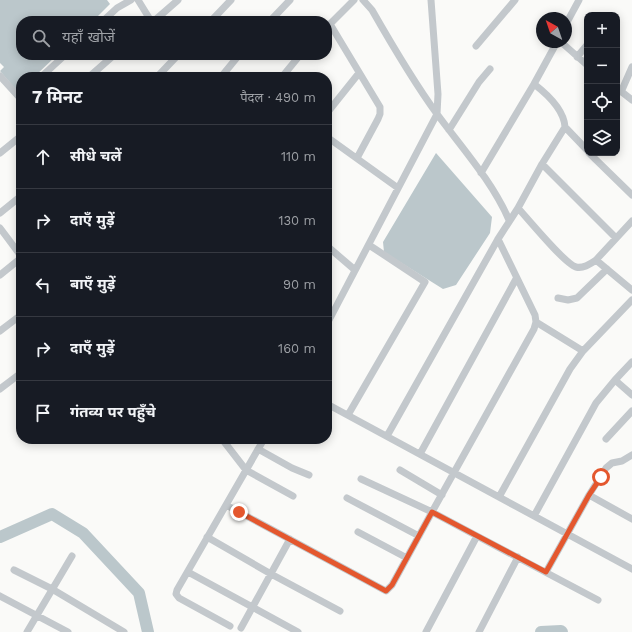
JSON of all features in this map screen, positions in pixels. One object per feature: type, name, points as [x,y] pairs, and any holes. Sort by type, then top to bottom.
[{"type":"street","points":[[108,16],[117,8],[131,0]]},
{"type":"street","points":[[138,0],[149,16]]},
{"type":"street","points":[[158,16],[178,0]]},
{"type":"street","points":[[216,16],[231,0]]},
{"type":"street","points":[[275,16],[290,0]]},
{"type":"street","points":[[332,23],[354,0]]},
{"type":"street","points":[[363,0],[372,10],[415,82],[502,204],[509,220]]},
{"type":"street","points":[[332,314],[437,114],[438,94],[432,0]]},
{"type":"street","points":[[476,46],[515,0]]},
{"type":"street","points":[[572,13],[579,0]]},
{"type":"street","points":[[332,31],[378,103],[380,110],[378,119],[357,158]]},
{"type":"street","points":[[481,173],[554,48]]},
{"type":"street","points":[[567,48],[584,63]]},
{"type":"street","points":[[577,57],[584,48]]},
{"type":"street","points":[[46,72],[60,60]]},
{"type":"street","points":[[95,72],[108,60]]},
{"type":"street","points":[[162,72],[173,60]]},
{"type":"street","points":[[225,72],[235,60]]},
{"type":"street","points":[[286,72],[296,60]]},
{"type":"street","points":[[620,88],[632,67]]},
{"type":"street","points":[[449,130],[479,82],[490,68]]},
{"type":"street","points":[[332,107],[359,73]]},
{"type":"street","points":[[0,76],[16,94]]},
{"type":"street","points":[[386,436],[509,220],[518,208],[542,164],[565,127],[565,120],[557,108],[547,95],[534,84]]},
{"type":"street","points":[[620,91],[632,100]]},
{"type":"street","points":[[565,127],[584,147]]},
{"type":"street","points":[[0,153],[16,140]]},
{"type":"street","points":[[332,140],[398,188]]},
{"type":"street","points":[[593,156],[632,196]]},
{"type":"street","points":[[542,164],[616,238]]},
{"type":"street","points":[[0,213],[16,200]]},
{"type":"street","points":[[518,208],[574,267],[581,268],[596,260],[632,221]]},
{"type":"street","points":[[0,228],[16,250]]},
{"type":"street","points":[[226,505],[384,590],[390,588],[534,329],[536,322],[535,315],[498,239]]},
{"type":"street","points":[[348,415],[424,282],[369,245]]},
{"type":"street","points":[[332,250],[355,270]]},
{"type":"street","points":[[596,260],[632,290]]},
{"type":"street","points":[[0,275],[16,261]]},
{"type":"street","points":[[558,298],[568,300],[577,298],[607,269]]},
{"type":"street","points":[[420,454],[516,278]]},
{"type":"street","points":[[499,497],[570,369],[583,351],[632,300]]},
{"type":"street","points":[[0,331],[16,319]]},
{"type":"street","points":[[536,322],[583,351]]},
{"type":"street","points":[[534,516],[596,403],[632,362]]},
{"type":"street","points":[[1,387],[16,376]]},
{"type":"street","points":[[615,380],[632,395]]},
{"type":"street","points":[[332,407],[632,569]]},
{"type":"street","points":[[606,439],[632,411]]},
{"type":"street","points":[[226,444],[246,470],[293,496]]},
{"type":"street","points":[[230,626],[179,598],[176,594],[176,590],[188,572],[261,444]]},
{"type":"street","points":[[258,449],[292,468],[309,475]]},
{"type":"street","points":[[546,572],[566,534],[609,465],[622,461],[632,455]]},
{"type":"street","points":[[400,470],[442,495]]},
{"type":"street","points":[[361,479],[432,512],[598,600]]},
{"type":"street","points":[[589,495],[632,519]]},
{"type":"street","points":[[347,498],[419,536]]},
{"type":"street","points":[[358,532],[407,558]]},
{"type":"street","points":[[426,632],[477,536]]},
{"type":"street","points":[[207,537],[271,574],[340,611]]},
{"type":"street","points":[[241,628],[290,539]]},
{"type":"street","points":[[27,632],[72,556]]},
{"type":"street","points":[[479,632],[518,557]]},
{"type":"street","points":[[14,570],[52,589],[124,632]]},
{"type":"street","points":[[188,572],[298,632]]},
{"type":"street","points":[[0,596],[68,632]]},
{"type":"shaded area","points":[[0,0],[107,0],[110,4],[98,16],[16,16],[16,60],[52,60],[39,72],[16,72],[16,90],[0,71],[4,67],[0,63]]},
{"type":"shaded area","points":[[436,153],[492,217],[490,233],[456,285],[443,289],[384,252],[383,242]]},
{"type":"waterway","points":[[0,537],[52,514],[83,533],[139,593],[148,632]]},
{"type":"waterway","points":[[541,632],[562,632]]},
{"type":"route","points":[[239,512],[386,591],[392,585],[432,512],[546,572],[566,534],[601,477]]}]
